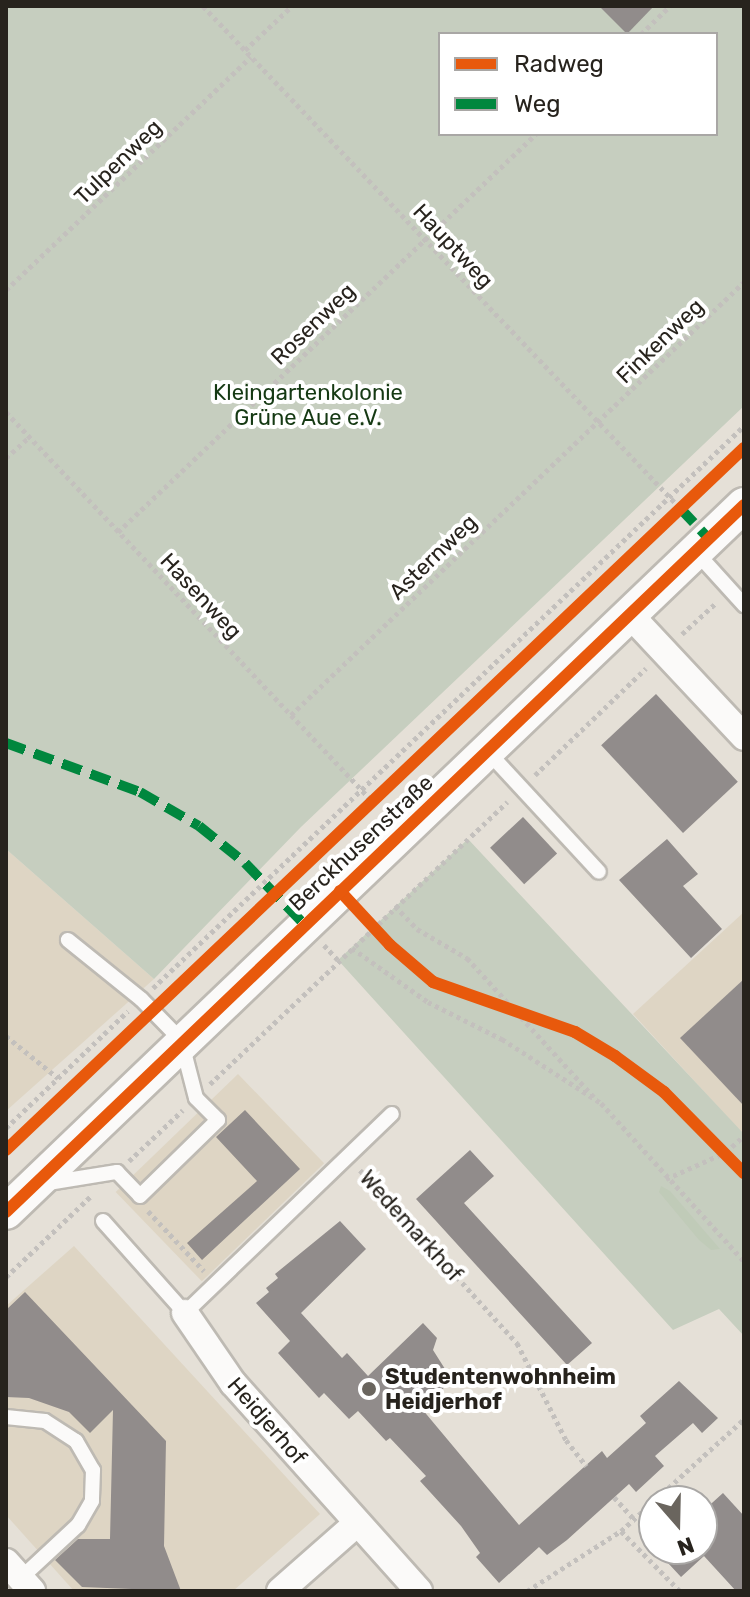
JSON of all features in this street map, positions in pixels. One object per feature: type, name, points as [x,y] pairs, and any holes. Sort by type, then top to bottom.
[{"type":"street","name":"Berckhusenstraße","points":[[6,1212],[181,1040],[744,505]]},
{"type":"street","points":[[630,615],[744,737]]},
{"type":"street","name":"Heidjerhof","points":[[185,1313],[233,1383],[419,1591]]},
{"type":"street","points":[[280,1591],[357,1523]]},
{"type":"lane","points":[[696,551],[744,605]]},
{"type":"lane","points":[[488,751],[599,872]]},
{"type":"lane","points":[[36,1185],[117,1172],[140,1196],[218,1120],[196,1098],[181,1040],[141,999],[68,940]]},
{"type":"lane","points":[[348,1158],[392,1114]]},
{"type":"lane","name":"Wedemarkhof","points":[[185,1313],[348,1158]]},
{"type":"lane","points":[[103,1221],[185,1313]]},
{"type":"lane","points":[[6,1417],[45,1421],[76,1441],[93,1470],[92,1501],[78,1525],[20,1577]]},
{"type":"path","points":[[245,50],[292,6]]},
{"type":"path","points":[[643,32],[670,6]]},
{"type":"path","points":[[6,1128],[744,426]]},
{"type":"path","points":[[6,458],[29,437]]},
{"type":"path","points":[[520,660],[712,478]]},
{"type":"path","points":[[6,1277],[352,948],[378,932],[395,906],[731,590]]},
{"type":"path","points":[[497,682],[509,671]]},
{"type":"path","points":[[361,812],[384,791]]},
{"type":"path","points":[[340,891],[378,932]]},
{"type":"path","points":[[395,906],[417,929],[467,958],[744,1261]]},
{"type":"path","points":[[352,948],[428,1002],[502,1039],[601,1103]]},
{"type":"path","points":[[489,1003],[541,1020]]},
{"type":"path","points":[[6,1036],[58,1078]]},
{"type":"path","points":[[666,1179],[730,1157],[744,1136]]},
{"type":"path","points":[[716,1141],[730,1157]]},
{"type":"path","points":[[140,1196],[137,1199],[216,1283]]},
{"type":"path","points":[[527,1591],[621,1531],[744,1419]]},
{"type":"path","points":[[614,1497],[634,1519]]},
{"type":"path","points":[[621,1531],[680,1591]]},
{"type":"shaded area","points":[[6,849],[154,979],[6,1111]]},
{"type":"shaded area","points":[[744,912],[744,1132],[743,1134],[633,1014]]},
{"type":"shaded area","points":[[238,1074],[324,1163],[202,1281],[116,1192]]},
{"type":"shaded area","points":[[74,1246],[320,1514],[233,1591],[74,1591],[6,1515],[6,1306]]},
{"type":"green space","name":"Kleingartenkolonie Grüne Aue e.V.","points":[[6,6],[744,6],[744,406],[301,827],[154,979],[6,849]]},
{"type":"green space","points":[[468,839],[744,1134],[744,1336],[719,1309],[673,1330],[338,960]]},
{"type":"green space","points":[[661,1186],[670,1191],[720,1249],[711,1250],[699,1240],[659,1192]]},
{"type":"building","points":[[599,6],[654,6],[629,32],[625,32]]},
{"type":"building","points":[[656,694],[738,782],[683,833],[601,745]]},
{"type":"building","points":[[523,817],[557,854],[524,884],[490,848]]},
{"type":"building","points":[[667,839],[698,874],[683,886],[722,929],[691,958],[619,880]]},
{"type":"building","points":[[744,979],[744,1106],[680,1038]]},
{"type":"building","points":[[245,1110],[300,1169],[202,1260],[187,1243],[257,1181],[216,1137]]},
{"type":"building","points":[[470,1150],[494,1176],[464,1203],[592,1343],[567,1365],[416,1199]]},
{"type":"building","points":[[340,1221],[366,1249],[301,1313],[342,1358],[347,1353],[368,1376],[423,1323],[437,1338],[433,1350],[452,1380],[422,1409],[519,1525],[602,1451],[607,1458],[646,1423],[640,1416],[679,1381],[718,1418],[702,1433],[693,1423],[655,1456],[664,1466],[644,1485],[638,1485],[636,1492],[629,1484],[567,1540],[547,1555],[539,1547],[499,1583],[476,1557],[480,1553],[461,1526],[420,1481],[426,1476],[390,1438],[386,1441],[358,1411],[349,1419],[324,1393],[319,1398],[278,1353],[290,1341],[256,1303],[269,1292],[266,1288],[278,1278],[275,1274]]},
{"type":"building","points":[[25,1292],[166,1441],[164,1546],[181,1591],[82,1587],[55,1560],[78,1539],[110,1539],[113,1410],[90,1433],[69,1412],[29,1398],[6,1397],[6,1310]]},
{"type":"building","points":[[723,1493],[744,1516],[744,1591],[736,1591],[712,1565],[718,1565],[718,1498]]},
{"type":"building","points":[[670,1565],[694,1565],[681,1577]]},
{"type":"marked path","points":[[680,508],[709,539]]},
{"type":"marked path","points":[[6,743],[140,792],[199,826],[245,863],[304,924]]},
{"type":"cycle path","points":[[6,1150],[744,448]]},
{"type":"cycle path","points":[[6,1212],[744,505]]},
{"type":"cycle path","points":[[340,891],[390,945],[433,982],[575,1032],[615,1056],[664,1092],[744,1173]]},
{"type":"place","name":"Studentenwohnheim Heidjerhof","points":[[369,1389]]}]
